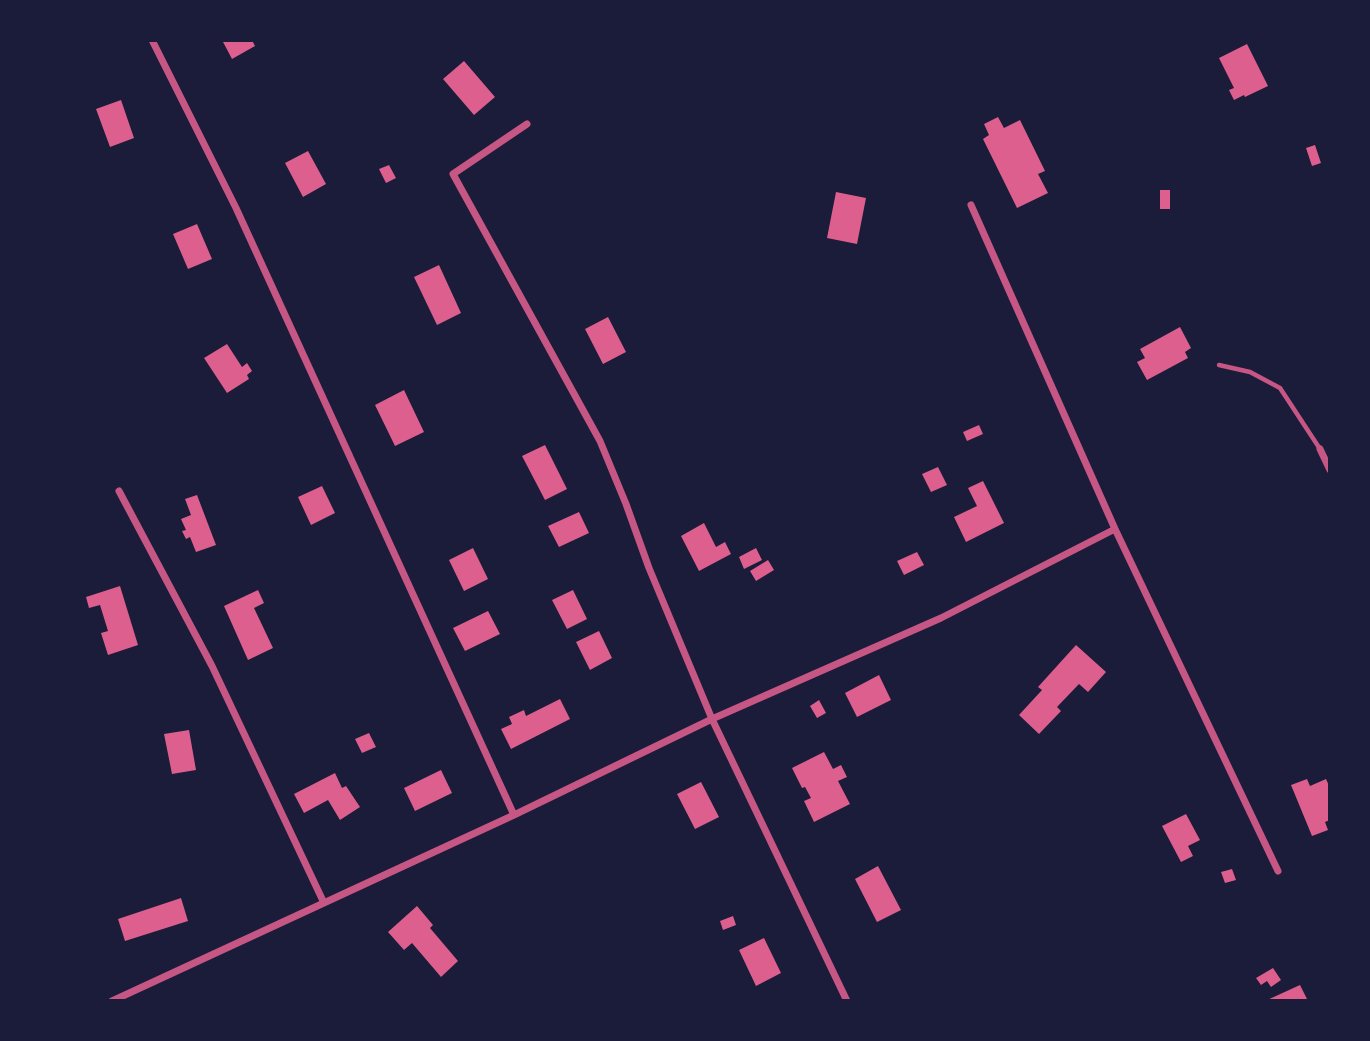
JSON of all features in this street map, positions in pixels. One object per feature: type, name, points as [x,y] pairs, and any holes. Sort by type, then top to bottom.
[{"type":"street","points":[[152,40],[236,208],[514,815]]},
{"type":"street","points":[[527,124],[453,174],[600,441],[712,719],[847,1001]]},
{"type":"street","points":[[971,205],[1115,529],[1278,871]]},
{"type":"street","points":[[1320,449],[1330,470]]},
{"type":"street","points":[[119,491],[212,666],[324,903]]},
{"type":"street","points":[[118,1000],[514,815],[712,719],[941,618],[1115,529]]},
{"type":"lane","points":[[1219,365],[1250,372],[1280,388],[1320,449]]},
{"type":"building","points":[[222,40],[252,40],[255,46],[232,59]]},
{"type":"building","points":[[1247,44],[1268,86],[1234,100],[1229,90],[1234,88],[1219,58]]},
{"type":"building","points":[[464,61],[495,97],[474,115],[443,79]]},
{"type":"building","points":[[121,100],[134,138],[110,147],[96,109]]},
{"type":"building","points":[[998,117],[1004,128],[1020,120],[1045,171],[1038,174],[1048,193],[1017,208],[983,139],[989,135],[984,124]]},
{"type":"building","points":[[1315,145],[1321,163],[1312,166],[1306,148]]},
{"type":"building","points":[[308,151],[326,184],[303,197],[285,163]]},
{"type":"building","points":[[389,165],[396,178],[386,183],[379,169]]},
{"type":"building","points":[[1160,190],[1170,190],[1170,209],[1160,209]]},
{"type":"building","points":[[836,192],[866,198],[857,244],[827,238]]},
{"type":"building","points":[[197,224],[212,259],[188,269],[173,234]]},
{"type":"building","points":[[439,265],[461,313],[437,325],[414,277]]},
{"type":"building","points":[[608,317],[626,352],[603,364],[585,329]]},
{"type":"building","points":[[1180,327],[1191,348],[1185,352],[1188,358],[1147,380],[1137,362],[1145,358],[1140,349]]},
{"type":"building","points":[[227,344],[242,367],[247,363],[252,371],[247,375],[249,379],[227,393],[204,358]]},
{"type":"building","points":[[404,390],[424,432],[395,446],[375,405]]},
{"type":"building","points":[[979,425],[983,434],[967,441],[963,432]]},
{"type":"building","points":[[545,445],[567,489],[545,500],[522,456]]},
{"type":"building","points":[[938,467],[947,485],[931,492],[922,474]]},
{"type":"building","points":[[983,481],[1004,523],[966,542],[954,517],[977,506],[968,488]]},
{"type":"building","points":[[322,486],[335,513],[311,525],[298,497]]},
{"type":"building","points":[[197,495],[216,545],[196,552],[190,537],[186,539],[182,531],[186,530],[181,519],[191,515],[185,499]]},
{"type":"building","points":[[579,512],[589,533],[559,547],[548,526]]},
{"type":"building","points":[[704,523],[716,547],[725,542],[731,554],[699,571],[681,536]]},
{"type":"building","points":[[473,548],[488,579],[464,591],[449,560]]},
{"type":"building","points":[[756,548],[762,560],[744,569],[739,557]]},
{"type":"building","points":[[917,552],[924,565],[904,575],[897,561]]},
{"type":"building","points":[[768,560],[774,570],[756,581],[750,571]]},
{"type":"building","points":[[120,586],[138,645],[108,655],[101,633],[108,631],[100,605],[89,608],[86,597]]},
{"type":"building","points":[[258,590],[264,603],[254,608],[273,648],[248,660],[224,606]]},
{"type":"building","points":[[573,590],[587,619],[567,629],[552,600]]},
{"type":"building","points":[[488,611],[500,634],[465,651],[453,628]]},
{"type":"building","points":[[599,631],[612,658],[590,670],[576,642]]},
{"type":"building","points":[[1076,645],[1106,672],[1088,692],[1079,684],[1057,707],[1061,711],[1039,734],[1019,715],[1042,690],[1038,687]]},
{"type":"building","points":[[879,675],[891,700],[857,717],[845,693]]},
{"type":"building","points":[[560,699],[570,719],[511,749],[501,729],[512,724],[509,717],[524,710],[526,716]]},
{"type":"building","points":[[819,700],[826,713],[817,718],[810,706]]},
{"type":"building","points":[[189,730],[196,770],[172,774],[164,734]]},
{"type":"building","points":[[369,733],[376,747],[362,753],[355,739]]},
{"type":"building","points":[[824,752],[833,769],[841,765],[847,777],[838,781],[850,804],[814,822],[804,801],[811,798],[805,787],[802,788],[792,768]]},
{"type":"building","points":[[441,770],[452,793],[415,811],[404,788]]},
{"type":"building","points":[[335,773],[342,788],[346,786],[360,807],[340,820],[328,800],[304,813],[294,794]]},
{"type":"building","points":[[1307,779],[1310,786],[1326,779],[1330,788],[1330,820],[1325,822],[1328,830],[1312,836],[1291,785]]},
{"type":"building","points":[[701,782],[719,817],[695,829],[677,794]]},
{"type":"building","points":[[1186,814],[1200,840],[1188,846],[1193,856],[1181,862],[1162,826]]},
{"type":"building","points":[[878,866],[901,910],[877,922],[855,879]]},
{"type":"building","points":[[1232,869],[1236,880],[1225,883],[1221,872]]},
{"type":"building","points":[[181,898],[188,921],[125,941],[118,919]]},
{"type":"building","points":[[417,906],[433,925],[430,928],[458,961],[441,977],[412,943],[404,950],[388,932]]},
{"type":"building","points":[[733,916],[736,925],[723,930],[720,921]]},
{"type":"building","points":[[764,938],[781,973],[756,986],[739,950]]},
{"type":"building","points":[[1273,968],[1281,980],[1271,987],[1267,981],[1261,985],[1256,978]]},
{"type":"building","points":[[1300,985],[1308,1001],[1265,1001]]}]
